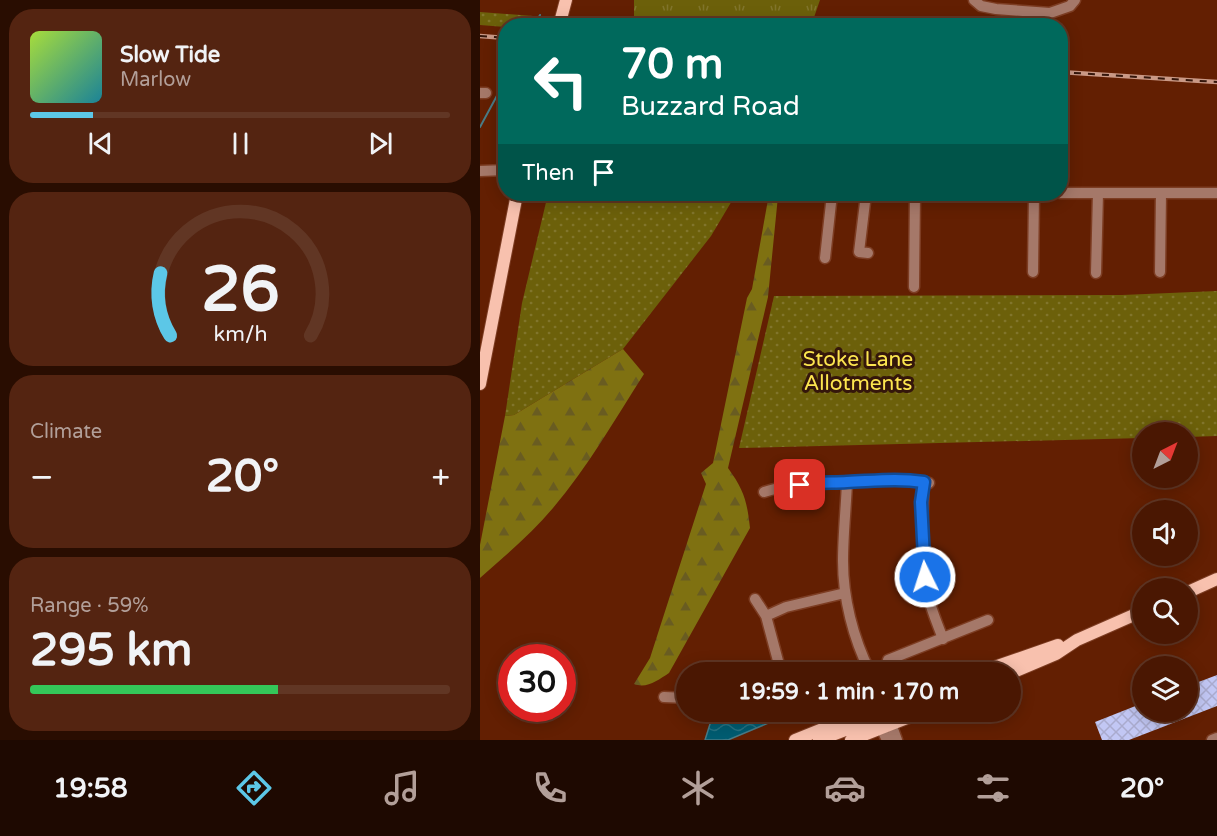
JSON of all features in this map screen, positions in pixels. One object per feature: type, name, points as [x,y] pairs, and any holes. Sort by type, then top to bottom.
[{"type":"main road","points":[[561,18],[566,0]]},
{"type":"main road","points":[[480,384],[516,201]]},
{"type":"main road","points":[[1198,588],[1217,579]]},
{"type":"main road","points":[[1021,669],[1056,654],[1077,640],[1132,616]]},
{"type":"main road","points":[[1008,662],[1052,646],[1077,640]]},
{"type":"main road","points":[[795,740],[872,722]]},
{"type":"main road","points":[[819,740],[875,722]]},
{"type":"main road","points":[[851,740],[878,722]]},
{"type":"street","points":[[974,0],[981,6],[996,9],[1050,13],[1070,6],[1075,0]]},
{"type":"street","points":[[480,171],[498,170]]},
{"type":"street","points":[[1068,193],[1217,193]]},
{"type":"street","points":[[1096,273],[1098,193]]},
{"type":"street","points":[[1160,272],[1161,193]]},
{"type":"street","points":[[825,258],[831,201]]},
{"type":"street","points":[[865,201],[859,252],[868,253]]},
{"type":"street","points":[[914,287],[915,201]]},
{"type":"street","points":[[1033,272],[1034,201]]},
{"type":"street","points":[[764,492],[814,482],[898,478],[926,482],[921,502],[925,577],[929,601],[942,639]]},
{"type":"street","points":[[847,482],[843,562],[845,593],[863,662]]},
{"type":"street","points":[[766,616],[786,607],[845,593]]},
{"type":"street","points":[[755,599],[766,616],[778,662]]},
{"type":"street","points":[[888,660],[988,620]]},
{"type":"street","points":[[862,657],[865,662]]},
{"type":"street","points":[[664,697],[676,698]]},
{"type":"street","points":[[883,722],[897,740]]},
{"type":"street","points":[[1212,740],[1217,738]]},
{"type":"green space","points":[[634,0],[820,0],[814,18],[634,18]]},
{"type":"green space","points":[[480,12],[533,16],[532,18],[498,18],[498,26],[480,25]]},
{"type":"green space","points":[[546,201],[732,201],[711,236],[623,349],[514,415],[505,416],[522,303]]},
{"type":"green space","points":[[768,201],[778,201],[768,297],[728,468],[744,496],[750,528],[669,673],[648,685],[634,684],[650,658],[706,484],[701,473],[713,463],[747,298],[752,289]]},
{"type":"green space","name":"Stoke Lane Allotments","points":[[1217,291],[1217,436],[1198,437],[1198,422],[1132,422],[1132,438],[739,448],[774,296],[1122,295]]},
{"type":"green space","points":[[623,349],[644,374],[566,492],[518,545],[480,578],[480,545],[505,416],[514,415]]},
{"type":"water","points":[[713,722],[771,722],[728,740],[705,740]]},
{"type":"building","points":[[1217,675],[1217,706],[1198,713],[1198,682]]},
{"type":"building","points":[[1132,707],[1132,722],[1176,722],[1129,740],[1102,740],[1095,722]]},
{"type":"waterway","points":[[480,127],[498,94]]},
{"type":"railway","points":[[480,36],[498,37]]},
{"type":"railway","points":[[1068,73],[1217,82]]},
{"type":"route","points":[[800,485],[814,482],[898,478],[924,482],[921,502],[925,577]]}]
